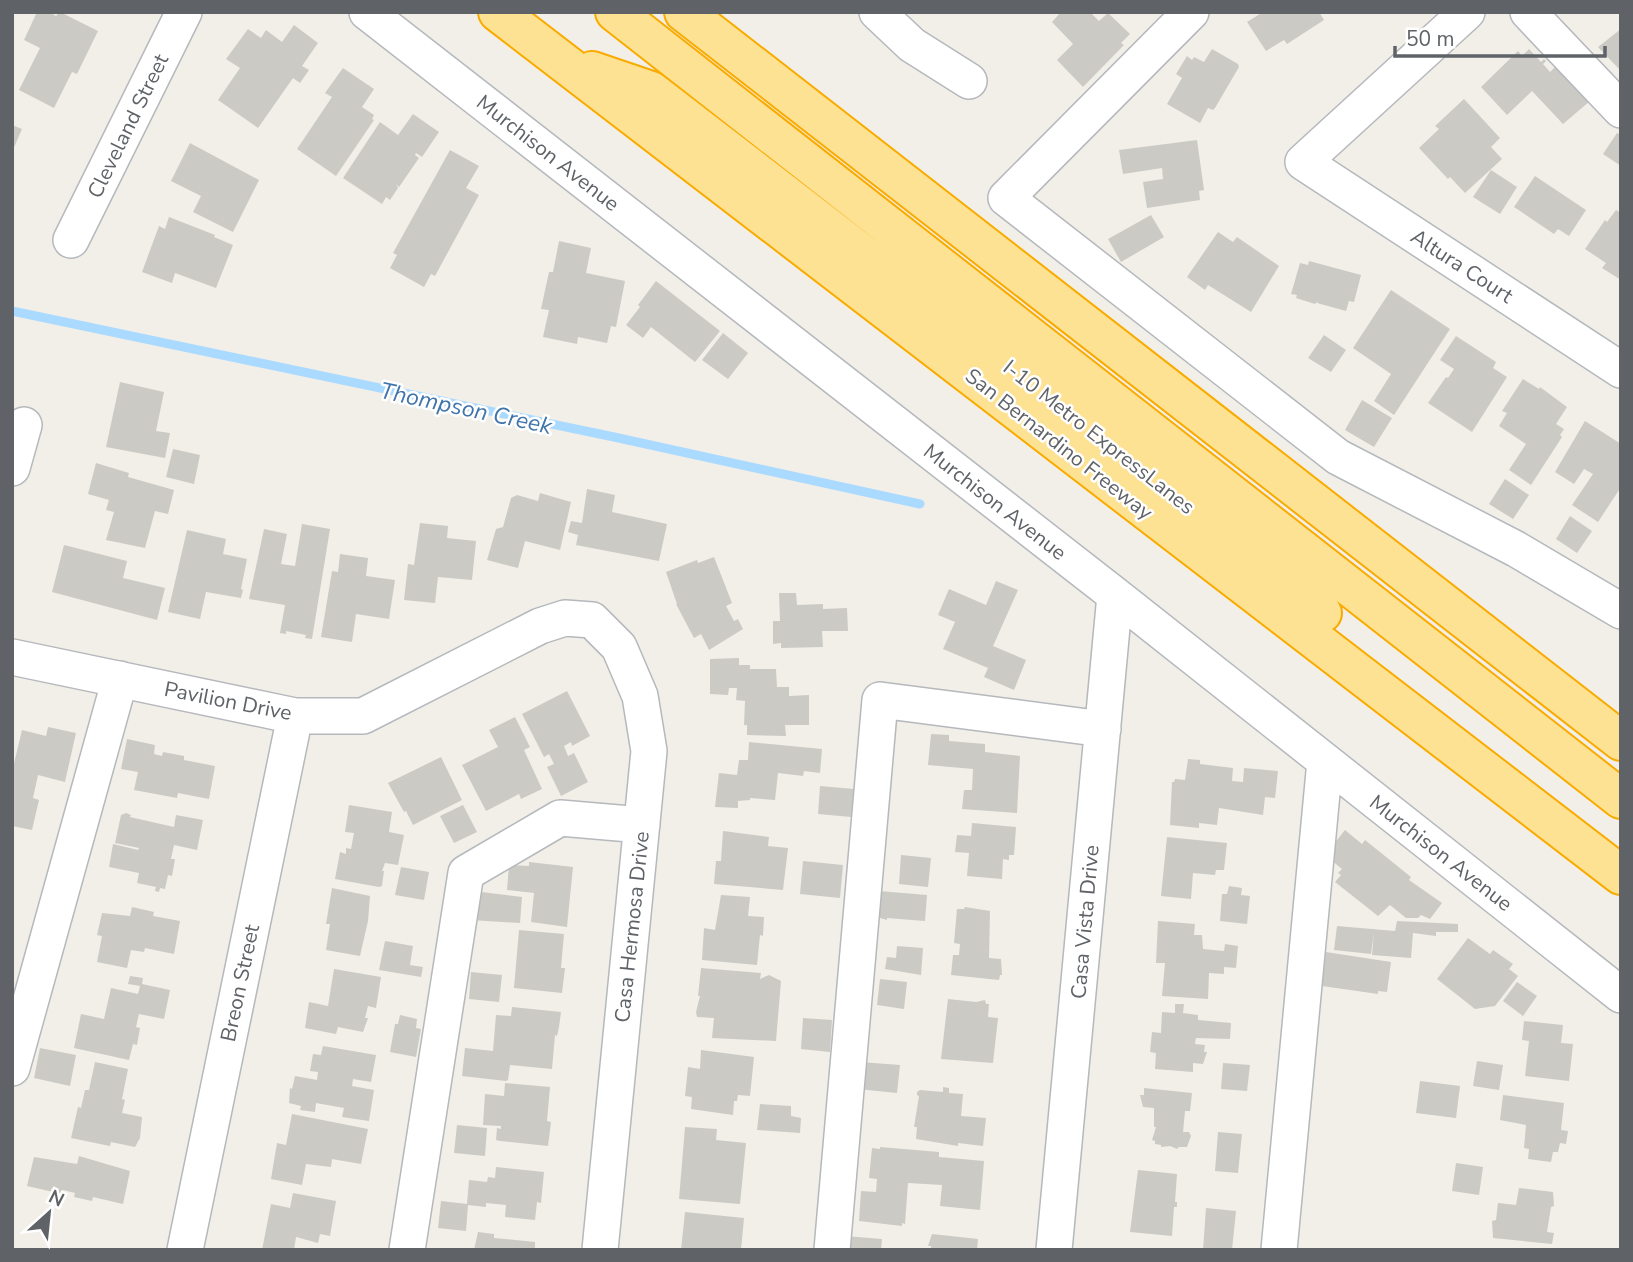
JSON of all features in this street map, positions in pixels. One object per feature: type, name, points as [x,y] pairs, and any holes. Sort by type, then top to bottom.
[{"type":"highway","name":"San Bernardino Freeway","points":[[498,12],[1621,876]]},
{"type":"highway","name":"I-10 Metro ExpressLanes","points":[[615,12],[1621,799]]},
{"type":"highway","points":[[684,12],[1621,741]]},
{"type":"highway","name":"I-10 Metro ExpressLanes","points":[[560,60],[651,91],[1621,845]]},
{"type":"street","name":"Murchison Avenue","points":[[367,12],[1115,595],[1621,995]]},
{"type":"street","points":[[877,12],[912,45],[969,81]]},
{"type":"street","points":[[1191,12],[1006,198],[1338,457],[1516,549],[1621,611]]},
{"type":"street","name":"Altura Court","points":[[1467,12],[1303,162],[1621,370]]},
{"type":"street","points":[[1528,12],[1621,110]]},
{"type":"street","name":"Cleveland Street","points":[[71,240],[177,15]]},
{"type":"street","points":[[12,468],[24,425]]},
{"type":"street","name":"Casa Vista Drive","points":[[1054,1250],[1115,595]]},
{"type":"street","name":"Pavilion Drive","points":[[12,657],[295,716],[363,716],[540,626],[565,618],[592,620]]},
{"type":"street","name":"Casa Hermosa Drive","points":[[592,620],[618,647],[640,696],[649,751],[600,1250]]},
{"type":"street","points":[[14,1057],[120,679]]},
{"type":"street","points":[[832,1250],[880,700],[1102,729]]},
{"type":"street","name":"Breon Street","points":[[185,1250],[295,716]]},
{"type":"street","points":[[1279,1250],[1325,761]]},
{"type":"street","points":[[407,1250],[466,873],[560,818],[642,825]]},
{"type":"building","points":[[37,12],[49,12],[56,16],[60,12],[98,31],[77,74],[72,72],[54,108],[19,90],[40,48],[24,40]]},
{"type":"building","points":[[1061,12],[1090,12],[1099,21],[1108,13],[1130,34],[1121,43],[1124,45],[1083,87],[1057,60],[1073,44],[1052,22]]},
{"type":"building","points":[[1263,12],[1319,12],[1324,20],[1287,44],[1284,40],[1266,51],[1247,22]]},
{"type":"building","points":[[294,25],[318,43],[302,66],[309,70],[300,83],[293,78],[258,128],[218,100],[240,68],[226,59],[248,29],[261,38],[266,30],[282,42]]},
{"type":"building","points":[[1621,29],[1621,71],[1598,47]]},
{"type":"building","points":[[1212,49],[1239,67],[1215,108],[1208,108],[1200,123],[1167,104],[1182,78],[1176,74],[1187,56],[1192,60],[1194,57],[1204,62]]},
{"type":"building","points":[[1529,49],[1541,62],[1544,59],[1546,61],[1543,64],[1550,72],[1556,66],[1590,101],[1563,124],[1532,91],[1507,115],[1481,87],[1518,51],[1522,56]]},
{"type":"building","points":[[343,68],[374,89],[362,107],[374,115],[374,120],[336,176],[297,149],[332,97],[325,93]]},
{"type":"building","points":[[1464,99],[1500,138],[1491,147],[1502,159],[1465,193],[1419,148],[1439,129],[1435,126]]},
{"type":"building","points":[[413,114],[439,132],[422,157],[416,153],[419,158],[399,187],[396,184],[398,188],[390,200],[386,197],[382,204],[343,178],[380,122],[398,135]]},
{"type":"building","points":[[12,125],[22,129],[12,152]]},
{"type":"building","points":[[1617,133],[1621,135],[1621,166],[1603,154]]},
{"type":"building","points":[[1197,140],[1204,190],[1199,191],[1200,200],[1147,208],[1143,182],[1163,179],[1162,168],[1123,174],[1119,150]]},
{"type":"building","points":[[190,143],[259,180],[233,232],[193,212],[201,196],[171,181]]},
{"type":"building","points":[[450,150],[479,166],[466,188],[479,195],[435,276],[431,274],[424,287],[390,268],[397,255],[393,253]]},
{"type":"building","points":[[1491,170],[1517,187],[1500,214],[1473,197]]},
{"type":"building","points":[[1535,176],[1586,210],[1569,236],[1558,229],[1554,234],[1514,207]]},
{"type":"building","points":[[1616,210],[1621,213],[1621,280],[1602,268],[1606,263],[1585,249],[1605,220],[1607,222]]},
{"type":"building","points":[[1151,215],[1164,237],[1121,262],[1108,239]]},
{"type":"building","points":[[169,217],[233,245],[216,288],[175,273],[172,283],[142,272],[159,226],[165,229]]},
{"type":"building","points":[[1218,232],[1233,242],[1237,237],[1279,266],[1251,312],[1208,285],[1205,290],[1187,277]]},
{"type":"building","points":[[559,241],[591,248],[586,273],[625,281],[616,327],[611,326],[607,343],[578,337],[577,344],[543,337],[549,310],[541,309],[549,272],[553,272]]},
{"type":"building","points":[[1309,261],[1361,275],[1354,302],[1349,301],[1346,311],[1317,303],[1318,301],[1315,304],[1291,294],[1300,263],[1308,265]]},
{"type":"building","points":[[656,281],[720,331],[695,362],[651,327],[643,338],[626,325]]},
{"type":"building","points":[[1391,290],[1450,329],[1394,415],[1374,401],[1391,374],[1353,348]]},
{"type":"building","points":[[723,333],[748,353],[728,379],[702,360]]},
{"type":"building","points":[[1324,335],[1346,350],[1331,372],[1308,358]]},
{"type":"building","points":[[1456,336],[1496,362],[1493,368],[1507,377],[1472,432],[1428,403],[1454,369],[1440,360]]},
{"type":"building","points":[[1523,379],[1539,389],[1540,387],[1567,407],[1556,424],[1564,429],[1560,435],[1562,437],[1531,485],[1509,470],[1526,444],[1499,426],[1507,413],[1502,411]]},
{"type":"building","points":[[120,382],[164,392],[156,431],[170,433],[165,458],[106,447]]},
{"type":"building","points":[[1362,400],[1392,418],[1374,447],[1345,430]]},
{"type":"building","points":[[1585,421],[1621,444],[1621,487],[1598,522],[1572,505],[1593,474],[1584,469],[1574,484],[1555,472]]},
{"type":"building","points":[[173,449],[200,455],[194,484],[166,477]]},
{"type":"building","points":[[96,463],[129,473],[128,477],[174,490],[168,514],[155,511],[145,548],[106,540],[114,512],[106,510],[109,500],[88,494]]},
{"type":"building","points":[[1505,479],[1529,495],[1513,519],[1489,504]]},
{"type":"building","points":[[587,489],[615,495],[612,512],[667,524],[659,561],[576,545],[578,535],[568,532],[571,521],[582,523]]},
{"type":"building","points":[[540,493],[571,502],[560,550],[525,541],[518,568],[487,560],[496,529],[503,527],[511,498],[517,495],[538,501]]},
{"type":"building","points":[[1570,516],[1592,531],[1577,553],[1556,539]]},
{"type":"building","points":[[420,523],[448,526],[447,538],[476,541],[472,580],[438,577],[435,603],[404,600],[408,564],[414,565]]},
{"type":"building","points":[[302,524],[330,529],[312,639],[286,631],[286,634],[280,633],[285,605],[249,599],[264,529],[287,534],[281,564],[295,566]]},
{"type":"building","points":[[187,530],[226,539],[223,554],[247,559],[241,598],[206,592],[200,619],[168,612]]},
{"type":"building","points":[[64,545],[127,561],[123,578],[165,588],[157,620],[52,592]]},
{"type":"building","points":[[340,554],[368,558],[366,576],[395,580],[389,619],[356,614],[352,642],[321,637],[332,571],[338,572]]},
{"type":"building","points":[[714,557],[732,603],[726,606],[734,621],[738,619],[743,629],[709,650],[701,634],[694,638],[676,604],[666,572],[697,560],[698,563]]},
{"type":"building","points":[[996,581],[1018,590],[993,646],[1026,660],[1014,690],[984,677],[988,668],[943,649],[955,622],[938,615],[949,589],[986,605]]},
{"type":"building","points":[[779,593],[796,593],[797,605],[823,604],[823,609],[847,608],[848,631],[822,631],[823,647],[781,648],[781,643],[773,644],[773,621],[780,621]]},
{"type":"building","points":[[739,658],[739,665],[750,665],[750,669],[776,669],[777,687],[789,687],[789,696],[809,695],[809,725],[785,725],[786,736],[747,735],[747,725],[744,725],[745,701],[736,700],[737,688],[729,688],[728,695],[710,694],[710,659]]},
{"type":"building","points":[[567,691],[590,736],[572,746],[571,742],[564,746],[568,756],[574,753],[588,782],[561,796],[547,767],[554,764],[549,754],[544,757],[522,714]]},
{"type":"building","points":[[515,717],[530,747],[524,750],[542,789],[521,799],[519,794],[486,811],[462,765],[498,747],[489,730]]},
{"type":"building","points":[[48,727],[76,733],[65,782],[38,775],[33,798],[39,800],[32,830],[12,826],[12,772],[22,730],[46,736]]},
{"type":"building","points":[[931,734],[949,735],[949,741],[985,744],[985,752],[1020,756],[1017,813],[962,809],[964,790],[972,790],[973,769],[928,765]]},
{"type":"building","points":[[127,739],[155,745],[154,754],[162,756],[163,752],[184,756],[184,760],[215,766],[209,799],[178,793],[177,798],[134,790],[138,772],[121,769]]},
{"type":"building","points":[[749,742],[822,749],[820,773],[804,771],[803,776],[778,773],[775,800],[750,798],[738,801],[738,808],[715,807],[719,773],[737,775],[739,760],[748,760]]},
{"type":"building","points":[[441,757],[462,800],[413,825],[388,783]]},
{"type":"building","points":[[1188,759],[1200,760],[1200,764],[1233,768],[1232,781],[1243,782],[1244,768],[1278,771],[1275,798],[1265,797],[1263,815],[1219,808],[1217,825],[1199,823],[1199,828],[1170,825],[1172,782],[1175,779],[1185,780]]},
{"type":"building","points":[[820,786],[854,789],[851,817],[818,814]]},
{"type":"building","points":[[349,805],[392,812],[389,832],[404,835],[398,865],[385,863],[382,886],[335,879],[340,852],[346,854],[346,848],[351,849],[354,833],[345,832]]},
{"type":"building","points":[[463,805],[477,832],[454,843],[440,816]]},
{"type":"building","points":[[121,815],[131,815],[130,817],[174,827],[176,815],[203,820],[197,850],[174,845],[172,876],[168,875],[165,889],[160,888],[159,892],[155,891],[156,887],[137,883],[139,873],[109,867],[113,844],[138,850],[139,848],[115,843]]},
{"type":"building","points":[[972,823],[1016,827],[1014,855],[1009,855],[1009,860],[1003,859],[1002,879],[967,876],[969,853],[955,852],[957,835],[971,836]]},
{"type":"building","points":[[1345,830],[1362,844],[1365,840],[1411,877],[1409,880],[1442,903],[1430,919],[1421,915],[1418,918],[1406,918],[1390,905],[1378,916],[1335,882],[1342,869],[1325,855]]},
{"type":"building","points":[[723,831],[769,837],[768,846],[788,848],[783,890],[714,884],[716,861],[721,861]]},
{"type":"building","points":[[1167,837],[1227,843],[1224,870],[1216,870],[1215,875],[1193,873],[1191,899],[1161,896]]},
{"type":"building","points":[[901,855],[931,858],[928,887],[899,884]]},
{"type":"building","points":[[803,861],[843,865],[840,898],[800,894]]},
{"type":"building","points":[[529,862],[573,867],[567,927],[531,922],[534,893],[507,890],[509,865],[529,866]]},
{"type":"building","points":[[401,867],[429,872],[424,900],[395,895]]},
{"type":"building","points":[[1229,886],[1242,888],[1241,895],[1250,896],[1247,924],[1220,921],[1222,894],[1227,894]]},
{"type":"building","points":[[332,888],[370,896],[368,921],[360,956],[326,950],[330,924],[326,924]]},
{"type":"building","points":[[473,891],[522,897],[520,923],[470,920]]},
{"type":"building","points":[[879,891],[927,895],[925,921],[887,920],[877,917]]},
{"type":"building","points":[[721,895],[750,897],[748,916],[764,917],[757,965],[702,960],[704,928],[715,930]]},
{"type":"building","points":[[132,907],[154,912],[153,916],[180,921],[174,954],[145,948],[144,952],[131,950],[127,968],[97,962],[102,936],[97,935],[102,913],[130,916]]},
{"type":"building","points":[[965,907],[990,911],[989,958],[1001,959],[1002,975],[999,980],[951,975],[953,955],[959,955],[960,944],[954,943],[957,909]]},
{"type":"building","points":[[1158,921],[1195,924],[1194,935],[1202,935],[1203,949],[1224,951],[1225,944],[1238,946],[1236,968],[1224,967],[1224,974],[1209,973],[1208,999],[1162,996],[1165,963],[1156,963]]},
{"type":"building","points":[[1397,921],[1458,924],[1458,932],[1436,932],[1436,936],[1413,933],[1411,958],[1372,955],[1374,933],[1371,954],[1334,950],[1337,926],[1395,931]]},
{"type":"building","points":[[519,930],[564,934],[561,968],[565,968],[562,993],[514,988]]},
{"type":"building","points":[[1468,938],[1490,954],[1493,950],[1513,964],[1509,969],[1518,976],[1495,1006],[1475,1009],[1437,979]]},
{"type":"building","points":[[385,941],[413,946],[410,965],[423,967],[421,977],[379,970]]},
{"type":"building","points":[[897,946],[923,948],[921,975],[885,969],[887,957],[896,958]]},
{"type":"building","points":[[1326,952],[1391,962],[1387,992],[1378,991],[1378,994],[1322,986]]},
{"type":"building","points":[[701,968],[761,973],[760,979],[769,975],[781,981],[776,1041],[712,1038],[714,1018],[697,1017],[696,1012],[700,996]]},
{"type":"building","points":[[334,969],[381,977],[376,1008],[368,1006],[365,1018],[368,1018],[363,1032],[338,1027],[336,1034],[305,1028],[309,1002],[328,1006]]},
{"type":"building","points":[[471,972],[502,975],[499,1002],[469,999]]},
{"type":"building","points":[[130,976],[143,978],[142,984],[170,990],[164,1019],[139,1014],[136,1027],[140,1028],[137,1045],[133,1044],[129,1060],[74,1048],[81,1014],[104,1019],[111,988],[138,994],[140,986],[128,984]]},
{"type":"building","points":[[880,979],[907,982],[904,1009],[877,1005]]},
{"type":"building","points":[[1517,982],[1537,996],[1523,1016],[1503,1001]]},
{"type":"building","points":[[948,999],[976,1002],[985,1000],[986,1004],[989,1004],[988,1017],[998,1018],[993,1063],[941,1059]]},
{"type":"building","points":[[1175,1004],[1184,1004],[1183,1013],[1198,1015],[1198,1020],[1231,1023],[1230,1039],[1196,1038],[1195,1044],[1205,1045],[1204,1052],[1207,1052],[1203,1064],[1193,1063],[1193,1072],[1155,1069],[1156,1053],[1150,1052],[1152,1032],[1161,1033],[1162,1012],[1175,1013]]},
{"type":"building","points":[[512,1007],[561,1012],[557,1036],[555,1035],[552,1069],[510,1065],[506,1081],[462,1076],[465,1048],[493,1051],[496,1015],[511,1016]]},
{"type":"building","points":[[400,1015],[417,1019],[416,1028],[421,1029],[416,1057],[390,1052],[395,1024],[398,1024]]},
{"type":"building","points":[[803,1018],[832,1020],[830,1052],[801,1049]]},
{"type":"building","points":[[1524,1021],[1563,1025],[1561,1043],[1573,1044],[1569,1081],[1525,1076],[1529,1041],[1522,1040]]},
{"type":"building","points":[[323,1046],[376,1055],[371,1082],[353,1079],[352,1086],[374,1090],[369,1121],[342,1117],[344,1108],[316,1103],[315,1112],[300,1110],[301,1106],[289,1103],[290,1088],[292,1089],[295,1076],[317,1080],[318,1072],[310,1071],[313,1054],[321,1055]]},
{"type":"building","points":[[40,1048],[76,1055],[70,1086],[34,1078]]},
{"type":"building","points":[[701,1050],[754,1057],[750,1096],[738,1095],[737,1101],[734,1101],[733,1115],[691,1109],[692,1097],[685,1096],[688,1067],[700,1069]]},
{"type":"building","points":[[1477,1061],[1503,1065],[1499,1090],[1473,1086]]},
{"type":"building","points":[[95,1062],[128,1069],[122,1113],[142,1117],[140,1138],[135,1147],[111,1142],[110,1146],[71,1138],[78,1107],[81,1108],[85,1090],[89,1090]]},
{"type":"building","points":[[860,1062],[900,1065],[897,1093],[858,1089]]},
{"type":"building","points":[[1223,1063],[1250,1065],[1247,1091],[1221,1089]]},
{"type":"building","points":[[1420,1081],[1460,1086],[1456,1118],[1416,1113]]},
{"type":"building","points":[[505,1083],[550,1087],[547,1121],[551,1122],[548,1146],[496,1140],[497,1128],[501,1129],[501,1126],[483,1125],[485,1094],[504,1096]]},
{"type":"building","points":[[943,1087],[949,1088],[949,1093],[963,1094],[961,1116],[986,1118],[983,1146],[958,1143],[958,1146],[916,1139],[917,1127],[914,1127],[919,1096],[917,1092],[943,1092]]},
{"type":"building","points":[[1144,1088],[1192,1093],[1190,1111],[1185,1111],[1183,1132],[1189,1132],[1191,1136],[1187,1147],[1161,1147],[1152,1140],[1156,1127],[1154,1108],[1143,1107],[1140,1095],[1144,1095]]},
{"type":"building","points":[[1503,1095],[1564,1103],[1561,1130],[1568,1131],[1566,1144],[1560,1143],[1558,1152],[1553,1152],[1551,1162],[1528,1159],[1529,1149],[1524,1148],[1526,1125],[1500,1120]]},
{"type":"building","points":[[760,1104],[791,1106],[791,1116],[801,1118],[800,1133],[757,1130]]},
{"type":"building","points":[[292,1114],[368,1129],[361,1164],[332,1159],[331,1167],[306,1164],[302,1185],[271,1179],[277,1143],[286,1145]]},
{"type":"building","points":[[457,1125],[487,1128],[485,1156],[454,1153]]},
{"type":"building","points":[[685,1127],[717,1129],[716,1140],[746,1143],[740,1204],[679,1199]]},
{"type":"building","points":[[1218,1132],[1242,1134],[1238,1173],[1215,1171]]},
{"type":"building","points":[[872,1148],[939,1152],[939,1157],[984,1161],[980,1210],[940,1206],[942,1185],[908,1183],[905,1224],[902,1223],[902,1226],[859,1221],[861,1191],[876,1192],[877,1179],[869,1178]]},
{"type":"building","points":[[79,1156],[130,1171],[123,1204],[93,1197],[92,1201],[74,1197],[75,1193],[63,1190],[62,1194],[27,1186],[34,1157],[77,1164]]},
{"type":"building","points":[[1456,1163],[1483,1167],[1479,1195],[1452,1191]]},
{"type":"building","points":[[496,1167],[544,1172],[541,1203],[537,1202],[535,1220],[505,1217],[506,1205],[486,1203],[486,1207],[468,1205],[466,1231],[438,1228],[441,1201],[467,1204],[469,1180],[487,1182],[488,1177],[495,1178]]},
{"type":"building","points":[[1138,1170],[1177,1174],[1177,1207],[1174,1207],[1172,1236],[1130,1232]]},
{"type":"building","points":[[1519,1188],[1553,1192],[1554,1206],[1551,1207],[1547,1232],[1554,1233],[1552,1244],[1493,1238],[1492,1221],[1496,1220],[1498,1203],[1516,1205]]},
{"type":"building","points":[[293,1193],[336,1201],[330,1236],[320,1234],[318,1243],[296,1237],[294,1250],[262,1250],[271,1204],[290,1208]]},
{"type":"building","points":[[1206,1208],[1236,1211],[1232,1250],[1203,1250]]},
{"type":"building","points":[[685,1212],[744,1218],[741,1250],[681,1250]]},
{"type":"building","points":[[478,1232],[494,1234],[494,1238],[535,1242],[535,1250],[474,1250]]},
{"type":"building","points":[[932,1234],[978,1239],[977,1250],[931,1250],[931,1246],[928,1246]]},
{"type":"building","points":[[845,1236],[882,1239],[881,1250],[844,1250]]},
{"type":"waterway","name":"Thompson Creek","points":[[12,311],[920,504]]}]
